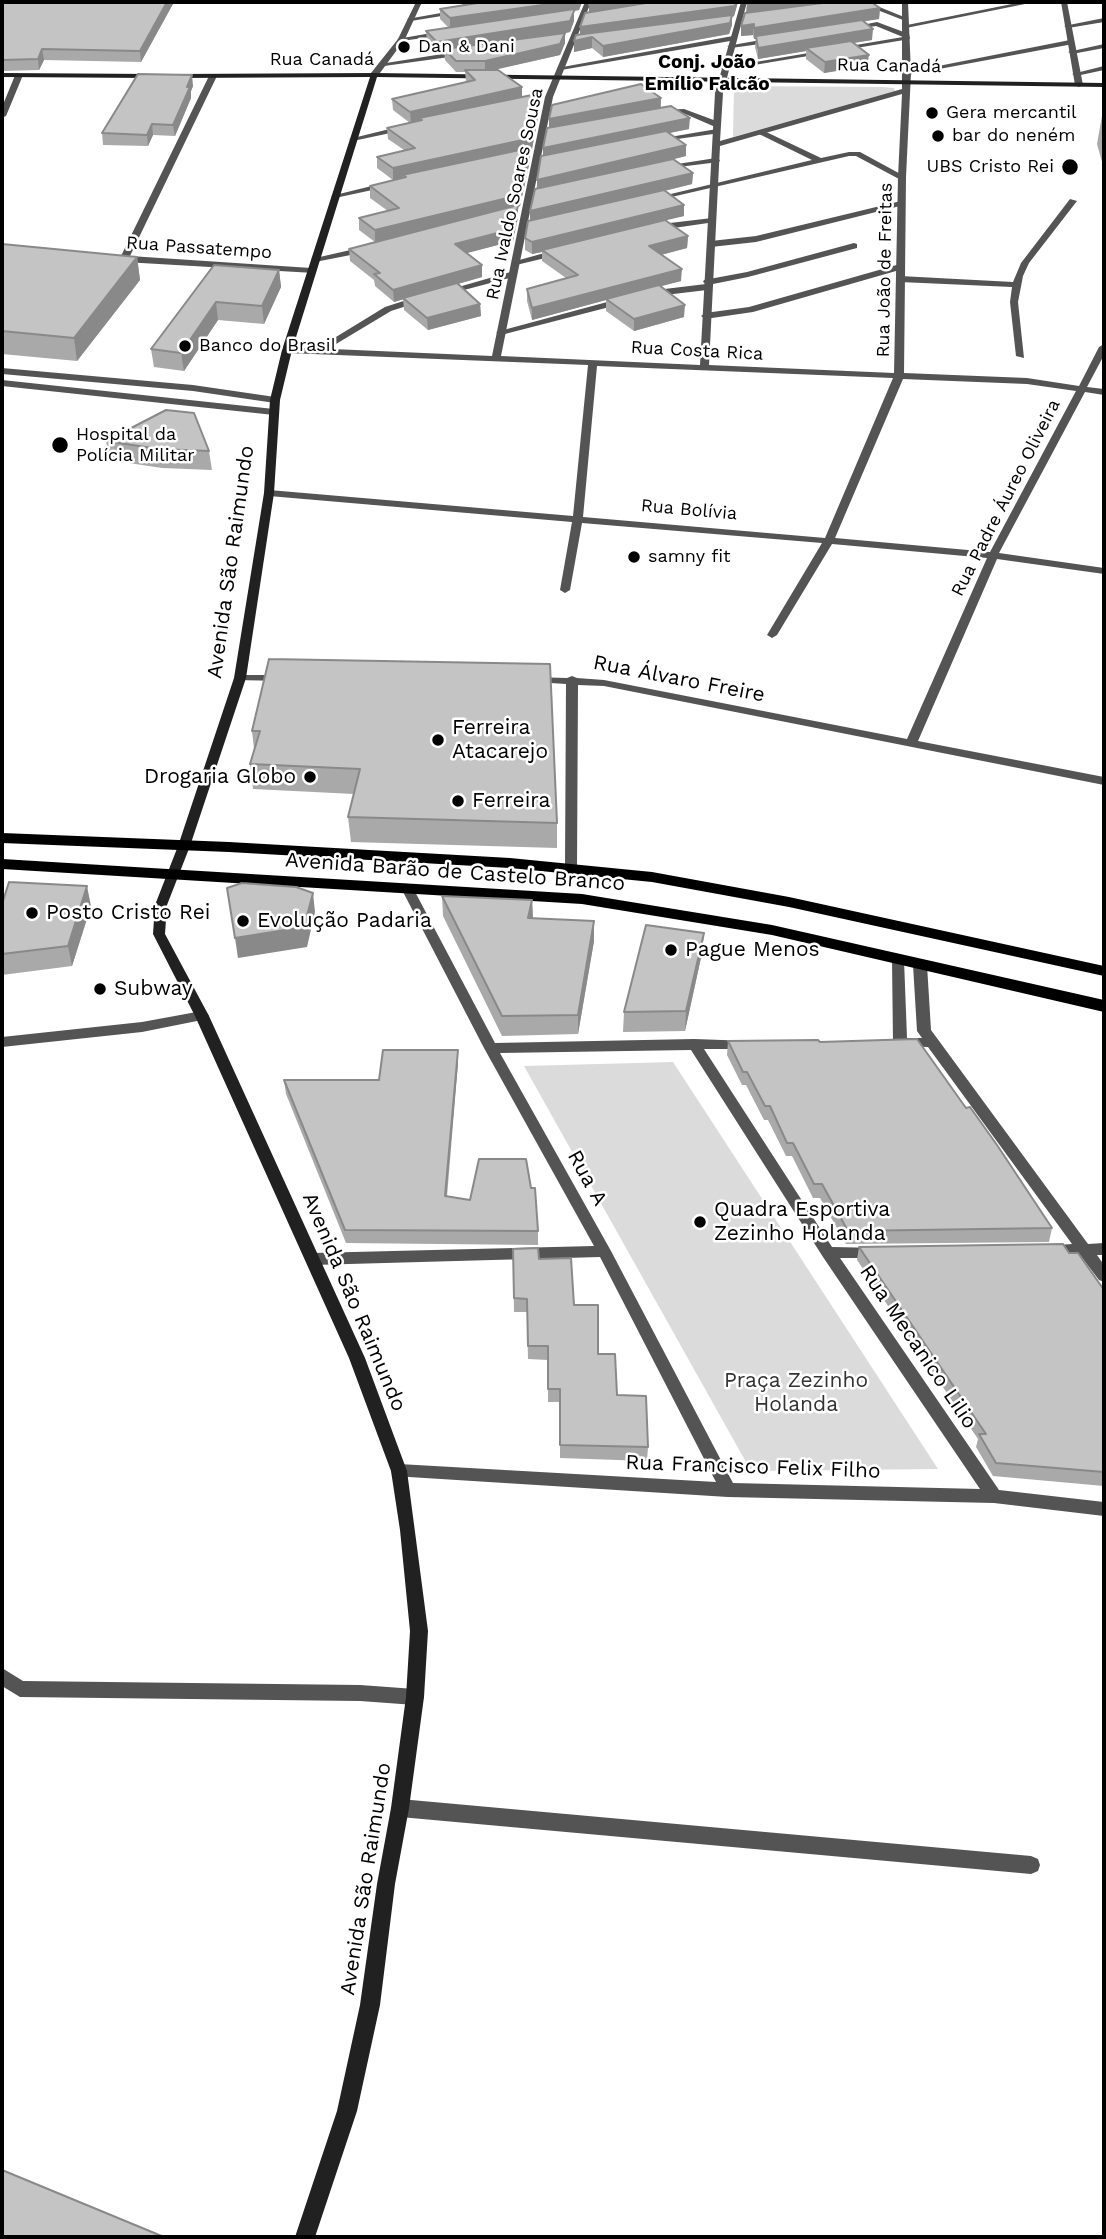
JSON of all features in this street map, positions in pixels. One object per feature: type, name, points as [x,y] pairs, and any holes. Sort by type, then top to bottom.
[{"type":"main road","name":"Avenida Barão de Castelo Branco","points":[[2,838],[572,867],[663,878],[736,892],[1104,971]]},
{"type":"main road","name":"Avenida Barão de Castelo Branco","points":[[2,864],[607,902],[772,930],[898,961],[1104,1006]]},
{"type":"street","name":"Avenida São Raimundo","points":[[305,2237],[347,2111],[370,2005],[415,1696],[419,1631],[399,1471],[357,1358],[202,1016],[159,934],[161,905],[184,846],[240,678],[269,493],[275,400],[286,349],[374,75],[401,40],[419,2]]},
{"type":"street","name":"Rua Ivaldo Soares Sousa","points":[[496,357],[540,152],[549,97],[588,2]]},
{"type":"street","points":[[704,367],[712,187],[721,80],[744,2]]},
{"type":"street","name":"Rua João de Freitas","points":[[772,635],[829,540],[899,376],[905,2]]},
{"type":"street","points":[[724,68],[1032,2]]},
{"type":"street","points":[[1064,2],[1079,85]]},
{"type":"street","points":[[859,3],[871,4],[906,30]]},
{"type":"street","points":[[411,19],[463,12]]},
{"type":"street","points":[[570,15],[593,18]]},
{"type":"street","points":[[726,19],[753,17]]},
{"type":"street","points":[[1068,26],[1104,20]]},
{"type":"street","points":[[837,30],[877,24],[906,30]]},
{"type":"street","points":[[401,40],[453,32]]},
{"type":"street","points":[[559,38],[584,40]]},
{"type":"street","points":[[561,68],[732,42],[784,38]]},
{"type":"street","points":[[716,145],[762,132],[905,82],[1070,42]]},
{"type":"street","points":[[1072,52],[1104,46]]},
{"type":"street","points":[[384,64],[465,52]]},
{"type":"street","points":[[1076,74],[1104,68]]},
{"type":"street","points":[[2,75],[158,76]]},
{"type":"street","points":[[2,116],[19,75]]},
{"type":"street","name":"Rua Canadá","points":[[172,76],[374,75],[1104,85]]},
{"type":"street","points":[[124,259],[213,76]]},
{"type":"street","points":[[538,99],[549,97]]},
{"type":"street","points":[[648,115],[684,111],[716,127]]},
{"type":"street","points":[[353,139],[411,126]]},
{"type":"street","points":[[642,143],[716,127]]},
{"type":"street","points":[[762,132],[820,161]]},
{"type":"street","points":[[543,135],[556,133]]},
{"type":"street","points":[[527,154],[540,152]]},
{"type":"street","points":[[650,200],[857,155],[902,177]]},
{"type":"street","points":[[648,170],[716,160]]},
{"type":"street","points":[[537,164],[548,162]]},
{"type":"street","points":[[335,196],[400,182]]},
{"type":"street","points":[[530,197],[543,194]]},
{"type":"street","points":[[1021,356],[1014,302],[1016,285],[1025,263],[1073,201]]},
{"type":"street","points":[[711,244],[756,239],[901,203]]},
{"type":"street","points":[[515,212],[527,209]]},
{"type":"street","points":[[637,232],[712,220]]},
{"type":"street","points":[[523,228],[536,225]]},
{"type":"street","points":[[315,259],[383,246]]},
{"type":"street","points":[[640,296],[660,290],[707,284],[854,246]]},
{"type":"street","points":[[516,262],[570,249]]},
{"type":"street","name":"Rua Passatempo","points":[[110,258],[311,271]]},
{"type":"street","points":[[705,316],[751,310],[900,267]]},
{"type":"street","points":[[318,351],[388,309],[513,274]]},
{"type":"street","points":[[900,279],[1016,285]]},
{"type":"street","points":[[501,332],[628,299]]},
{"type":"street","name":"Rua Padre Áureo Oliveira","points":[[911,744],[993,555],[1104,347]]},
{"type":"street","name":"Rua Costa Rica","points":[[286,349],[1027,381],[1104,392]]},
{"type":"street","points":[[565,590],[578,518],[593,362]]},
{"type":"street","points":[[2,371],[193,388],[275,400]]},
{"type":"street","points":[[2,383],[274,412]]},
{"type":"street","name":"Rua Bolívia","points":[[269,493],[993,555],[1104,571]]},
{"type":"street","points":[[240,678],[295,678]]},
{"type":"street","name":"Rua Álvaro Freire","points":[[517,679],[572,679],[604,683],[1104,782]]},
{"type":"street","points":[[572,679],[572,867]]},
{"type":"street","name":"Rua A","points":[[407,888],[491,1048],[604,1251],[728,1490]]},
{"type":"street","points":[[898,961],[893,1043],[928,1037]]},
{"type":"street","points":[[920,965],[928,1037],[1104,1276]]},
{"type":"street","points":[[2,1042],[142,1027],[202,1016]]},
{"type":"street","name":"Rua Mecanico Lilio","points":[[694,1044],[828,1253],[994,1496]]},
{"type":"street","points":[[491,1048],[762,1044]]},
{"type":"street","points":[[1030,1250],[1104,1250]]},
{"type":"street","points":[[313,1259],[604,1251]]},
{"type":"street","points":[[828,1253],[896,1252]]},
{"type":"street","name":"Rua Francisco Felix Filho","points":[[399,1471],[728,1490],[994,1496],[1104,1509]]},
{"type":"street","points":[[2,1676],[20,1689],[415,1696]]},
{"type":"street","points":[[400,1808],[1031,1865]]},
{"type":"green space","points":[[734,86],[882,87],[894,88],[895,91],[733,137]]},
{"type":"green space","name":"Praça Zezinho Holanda","points":[[673,1062],[938,1469],[751,1471],[524,1066]]},
{"type":"building","points":[[2,2],[167,2],[140,51],[42,49],[38,59],[2,60]]},
{"type":"building","points":[[484,2],[564,2],[450,18],[440,9]]},
{"type":"building","points":[[652,2],[736,2],[735,6],[580,27],[585,13]]},
{"type":"building","points":[[830,2],[871,2],[880,8],[754,28],[754,24],[741,26],[745,13]]},
{"type":"building","points":[[574,9],[570,21],[437,42],[426,31]]},
{"type":"building","points":[[732,15],[730,23],[603,46],[592,37],[574,41],[576,35]]},
{"type":"building","points":[[862,20],[873,29],[758,48],[756,36]]},
{"type":"building","points":[[565,33],[560,44],[485,61],[456,61],[444,49]]},
{"type":"building","points":[[851,41],[869,55],[825,62],[806,48]]},
{"type":"building","points":[[465,70],[498,70],[522,87],[410,112],[392,99],[475,80]]},
{"type":"building","points":[[138,74],[192,75],[187,87],[190,87],[173,125],[152,124],[147,135],[102,133]]},
{"type":"building","points":[[641,84],[661,98],[549,119],[552,105]]},
{"type":"building","points":[[532,95],[539,100],[532,138],[393,168],[377,157],[415,148],[387,128],[422,120],[419,118]]},
{"type":"building","points":[[671,106],[690,118],[543,148],[547,128]]},
{"type":"building","points":[[666,131],[686,145],[537,180],[541,156]]},
{"type":"building","points":[[529,148],[520,195],[375,230],[359,218],[399,208],[370,186],[406,177],[402,175]]},
{"type":"building","points":[[673,159],[693,173],[530,211],[535,189]]},
{"type":"building","points":[[664,190],[684,205],[532,242],[525,238],[528,221]]},
{"type":"building","points":[[518,205],[513,229],[455,244],[482,265],[393,290],[374,274],[380,273],[349,249]]},
{"type":"building","points":[[665,220],[688,236],[649,246],[682,269],[532,308],[527,289],[578,275],[542,250]]},
{"type":"building","points":[[2,244],[137,257],[74,338],[2,331]]},
{"type":"building","points":[[214,265],[279,270],[262,306],[216,302],[181,353],[151,349]]},
{"type":"building","points":[[457,283],[480,304],[427,318],[403,298]]},
{"type":"building","points":[[659,285],[685,305],[634,319],[606,299]]},
{"type":"building","points":[[166,410],[194,413],[209,451],[159,449],[106,441]]},
{"type":"building","name":"Ferreira","points":[[269,659],[550,664],[557,823],[348,817],[360,769],[250,764],[260,731],[252,731]]},
{"type":"building","points":[[9,882],[87,886],[68,946],[2,954],[2,904]]},
{"type":"building","points":[[242,883],[296,887],[313,893],[304,927],[235,938],[227,888]]},
{"type":"building","points":[[442,896],[532,900],[528,918],[594,921],[578,1015],[502,1016]]},
{"type":"building","points":[[646,925],[704,933],[686,1011],[624,1012]]},
{"type":"building","points":[[917,1039],[966,1108],[970,1107],[1052,1228],[848,1231],[822,1184],[814,1184],[793,1143],[787,1143],[770,1106],[765,1106],[747,1072],[743,1072],[728,1041]]},
{"type":"building","points":[[383,1050],[458,1050],[445,1196],[470,1200],[479,1159],[526,1159],[531,1188],[535,1188],[538,1231],[345,1230],[284,1080],[379,1080]]},
{"type":"building","points":[[1063,1244],[1069,1253],[1078,1253],[1104,1290],[1104,1472],[996,1463],[979,1434],[986,1434],[859,1247]]},
{"type":"building","points":[[538,1248],[539,1259],[571,1258],[574,1305],[598,1305],[598,1354],[615,1354],[617,1395],[646,1396],[648,1447],[560,1445],[560,1389],[548,1389],[548,1346],[528,1346],[527,1299],[514,1298],[513,1249]]},
{"type":"building","points":[[2,2170],[164,2237],[2,2237]]},
{"type":"place","name":"Dan & Dani","points":[[404,47]]},
{"type":"place","name":"Gera mercantil","points":[[932,113]]},
{"type":"place","name":"bar do neném","points":[[938,136]]},
{"type":"place","name":"UBS Cristo Rei","points":[[1070,167]]},
{"type":"place","name":"Banco do Brasil","points":[[185,346]]},
{"type":"place","name":"Hospital da Polícia Militar","points":[[60,445]]},
{"type":"place","name":"samny fit","points":[[634,557]]},
{"type":"place","name":"Ferreira Atacarejo","points":[[438,740]]},
{"type":"place","name":"Drogaria Globo","points":[[310,777]]},
{"type":"place","name":"Ferreira","points":[[458,801]]},
{"type":"place","name":"Posto Cristo Rei","points":[[32,913]]},
{"type":"place","name":"Evolução Padaria","points":[[243,921]]},
{"type":"place","name":"Pague Menos","points":[[671,950]]},
{"type":"place","name":"Subway","points":[[100,989]]},
{"type":"place","name":"Quadra Esportiva Zezinho Holanda","points":[[700,1222]]},
{"type":"district","name":"Conj. João Emílio Falcão","points":[[707,73]]}]
